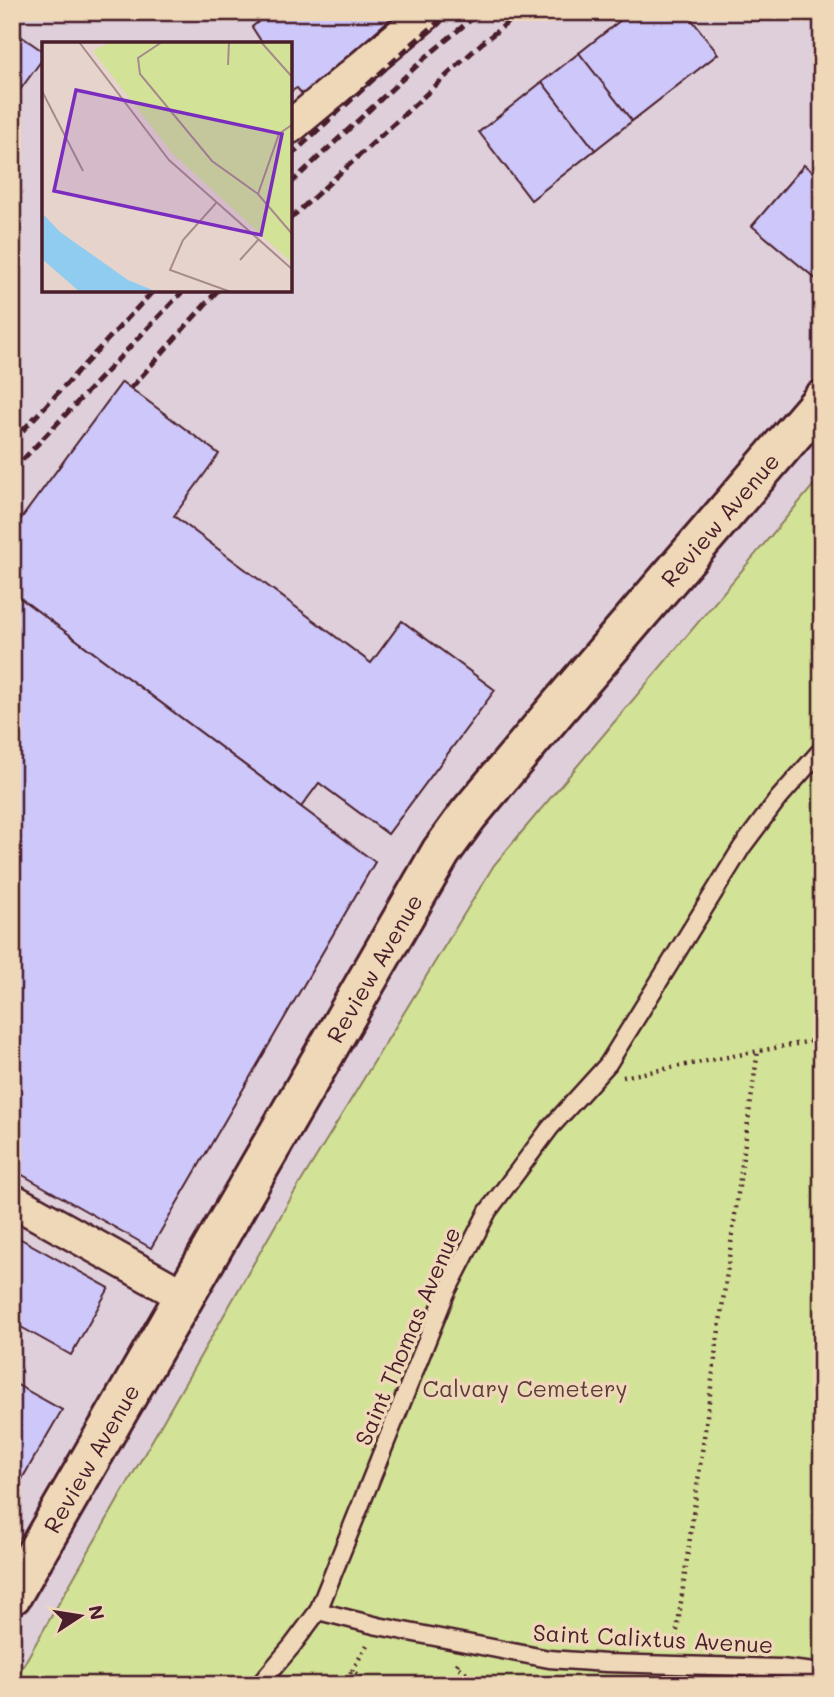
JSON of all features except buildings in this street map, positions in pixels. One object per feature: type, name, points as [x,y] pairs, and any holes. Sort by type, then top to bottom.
[{"type":"main road","name":"Review Avenue","points":[[12,1595],[426,873],[454,832],[704,535],[822,400]]},
{"type":"street","points":[[292,125],[428,12]]},
{"type":"street","points":[[12,1200],[184,1296]]},
{"type":"lane","name":"Saint Thomas Avenue","points":[[259,1685],[318,1611],[427,1337],[459,1264],[488,1211],[508,1181],[566,1108],[608,1064],[743,847],[778,799],[822,749]]},
{"type":"lane","name":"Saint Calixtus Avenue","points":[[318,1611],[378,1626],[549,1660],[781,1668],[822,1673]]},
{"type":"path","points":[[592,1083],[822,1040]]},
{"type":"path","points":[[673,1664],[758,1050]]},
{"type":"path","points":[[342,1685],[378,1626]]},
{"type":"path","points":[[352,1671],[373,1685]]},
{"type":"shaded area","points":[[12,12],[822,12],[822,475],[494,865],[291,1198],[12,1684]]},
{"type":"green space","name":"Calvary Cemetery","points":[[822,475],[822,1685],[12,1685],[291,1198],[494,865]]},
{"type":"railway","points":[[292,154],[450,12]]},
{"type":"railway","points":[[292,182],[426,57],[480,12]]},
{"type":"railway","points":[[292,217],[482,43],[521,12]]},
{"type":"railway","points":[[12,442],[152,292]]},
{"type":"railway","points":[[12,471],[182,292]]},
{"type":"railway","points":[[131,388],[216,292]]}]
